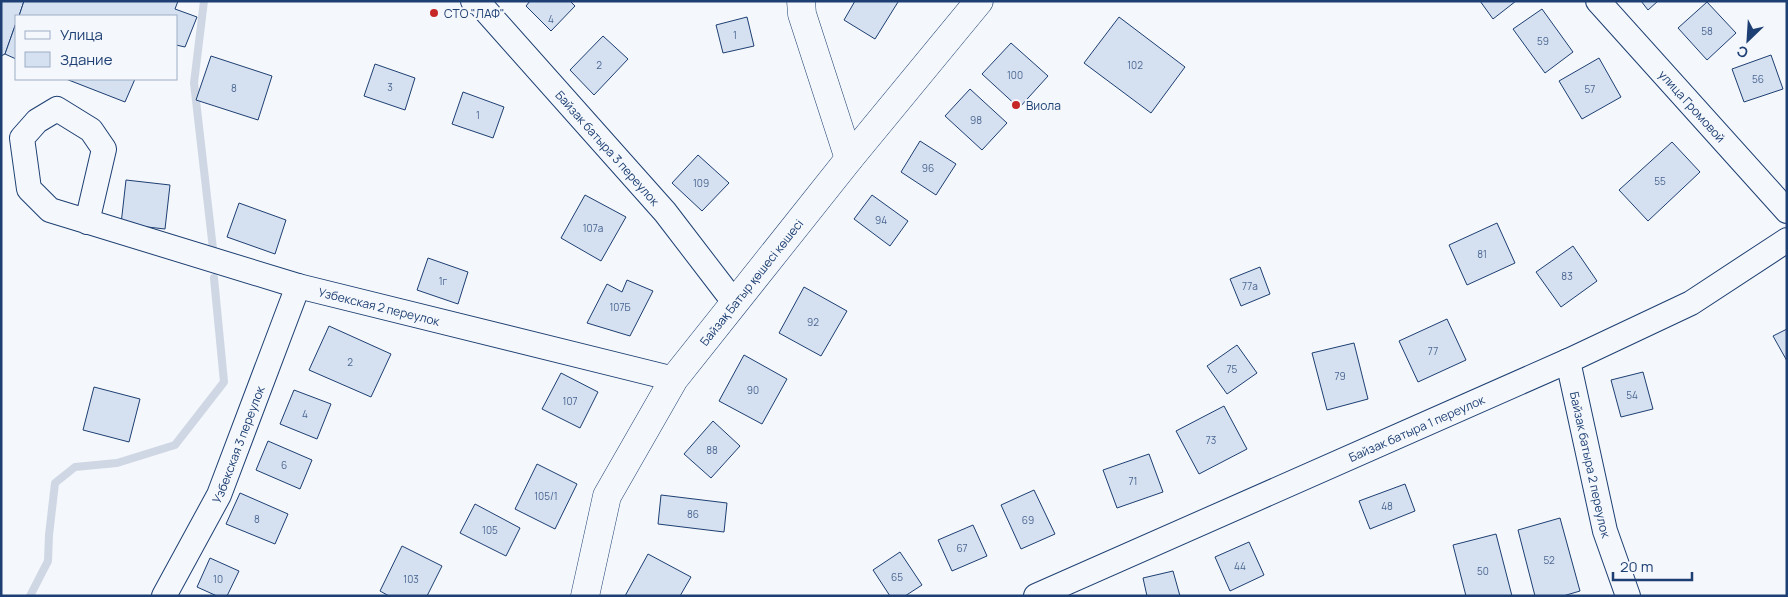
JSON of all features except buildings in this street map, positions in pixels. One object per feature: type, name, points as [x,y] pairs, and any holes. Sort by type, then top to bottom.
[{"type":"main road","points":[[801,1],[802,14],[849,159]]},
{"type":"main road","name":"Байзақ Батыр қөшесі көшесі","points":[[585,596],[607,496],[674,379],[849,159],[979,1]]},
{"type":"street","name":"Байзак батыра 3 переулок","points":[[473,1],[479,3],[665,212],[734,302]]},
{"type":"street","name":"улица Громовой","points":[[1598,1],[1787,211]]},
{"type":"street","name":"Узбекская 2 переулок","points":[[87,222],[104,149],[90,130],[57,109],[36,121],[22,138],[29,189],[50,210],[87,222],[298,286],[674,379]]},
{"type":"street","name":"Байзак батыра 1 переулок","points":[[1036,596],[1568,361],[1691,303],[1787,240]]},
{"type":"street","name":"Узбекская 3 переулок","points":[[164,596],[219,495],[298,286]]},
{"type":"street","name":"Байзак батыра 2 переулок","points":[[1568,361],[1605,531],[1628,596]]},
{"type":"waterway","points":[[204,1],[194,83],[213,249]]},
{"type":"waterway","points":[[30,596],[48,561],[55,483],[75,467],[117,463],[175,445],[224,382],[214,278]]},
{"type":"place","name":"СТО \"ЛАФ\"","points":[[434,13]]},
{"type":"place","name":"Виола","points":[[1016,105]]}]
